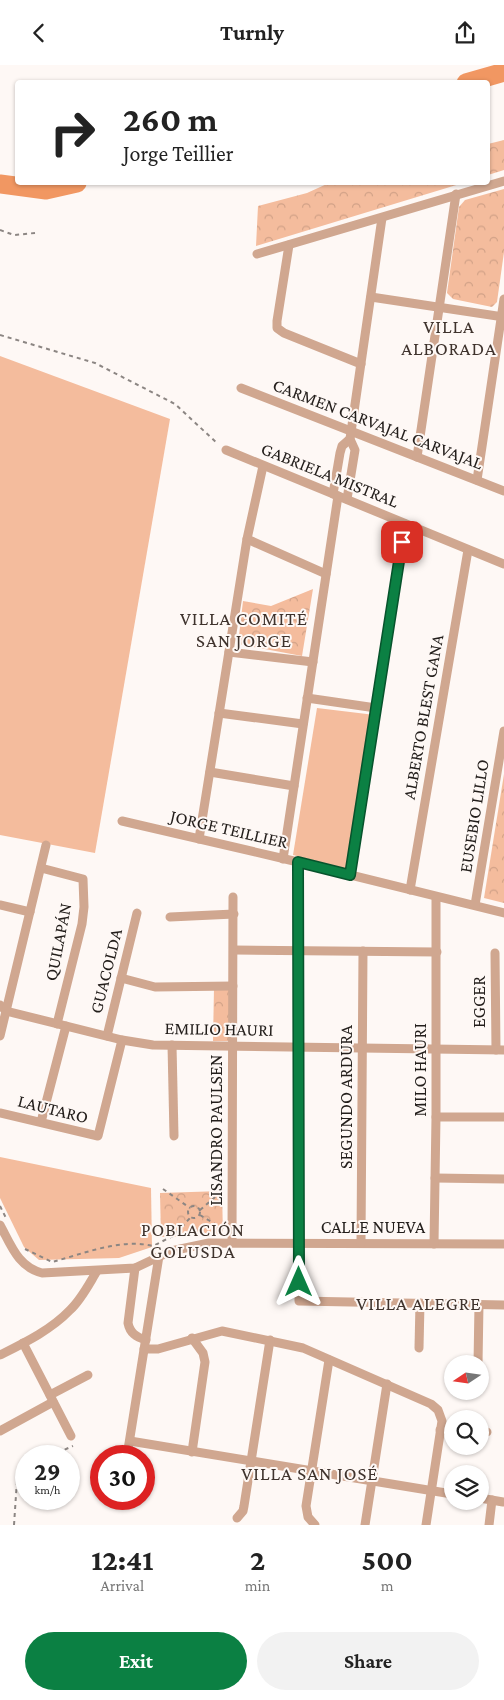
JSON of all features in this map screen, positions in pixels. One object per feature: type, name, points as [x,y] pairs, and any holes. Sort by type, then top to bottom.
[{"type":"street","points":[[490,185],[504,181]]},
{"type":"street","points":[[257,254],[489,185]]},
{"type":"street","points":[[417,457],[456,194]]},
{"type":"street","points":[[339,497],[355,450],[351,435],[382,218]]},
{"type":"street","points":[[288,245],[277,328],[284,333],[361,364]]},
{"type":"street","points":[[371,297],[503,317]]},
{"type":"street","points":[[476,480],[503,317],[504,299]]},
{"type":"street","name":"CARMEN CARVAJAL CARVAJAL","points":[[241,388],[351,435],[417,457],[504,491]]},
{"type":"street","points":[[284,859],[312,662],[339,497],[340,453],[342,446],[351,435]]},
{"type":"street","name":"GABRIELA MISTRAL","points":[[226,450],[504,564]]},
{"type":"street","points":[[199,839],[247,539],[264,466]]},
{"type":"street","points":[[350,875],[404,524]]},
{"type":"street","points":[[247,539],[326,574]]},
{"type":"street","name":"ALBERTO BLEST GANA","points":[[410,890],[468,549]]},
{"type":"street","points":[[229,652],[312,662]]},
{"type":"street","points":[[307,698],[376,708]]},
{"type":"street","points":[[219,713],[303,724]]},
{"type":"street","name":"EUSEBIO LILLO","points":[[475,905],[504,731]]},
{"type":"street","points":[[210,772],[294,786]]},
{"type":"street","name":"JORGE TEILLIER","points":[[122,821],[504,913]]},
{"type":"street","points":[[0,1036],[3,1008],[30,912],[46,845]]},
{"type":"street","points":[[298,862],[299,1301],[504,1305]]},
{"type":"street","name":"QUILAPÁN","points":[[41,869],[83,879],[84,907],[42,1122]]},
{"type":"street","name":"LISANDRO PAULSEN","points":[[232,1238],[233,897]]},
{"type":"street","name":"MILO HAURI","points":[[434,1244],[436,897]]},
{"type":"street","points":[[0,905],[30,912]]},
{"type":"street","name":"GUACOLDA","points":[[107,1036],[137,913]]},
{"type":"street","points":[[170,917],[234,914]]},
{"type":"street","points":[[234,950],[437,952]]},
{"type":"street","name":"SEGUNDO ARDURA","points":[[361,1243],[363,951]]},
{"type":"street","name":"EGGER","points":[[495,953],[500,1050]]},
{"type":"street","points":[[121,978],[155,987],[233,986]]},
{"type":"street","name":"EMILIO HAURI","points":[[3,1008],[62,1025],[143,1044],[500,1050]]},
{"type":"street","name":"LAUTARO","points":[[0,1113],[98,1136],[122,1040]]},
{"type":"street","points":[[172,1045],[174,1136]]},
{"type":"street","points":[[436,1117],[504,1117]]},
{"type":"street","points":[[435,1178],[504,1179]]},
{"type":"street","name":"CALLE NUEVA","points":[[4,1224],[17,1257],[29,1268],[42,1273],[136,1268],[159,1256],[197,1245],[232,1238],[299,1243],[504,1244]]},
{"type":"street","points":[[129,1445],[159,1256]]},
{"type":"street","points":[[136,1268],[129,1327],[145,1345],[158,1349],[222,1331],[270,1340],[298,1346],[434,1406],[441,1417],[426,1525]]},
{"type":"street","points":[[0,1355],[55,1323],[71,1309],[97,1271]]},
{"type":"street","points":[[420,1303],[420,1348]]},
{"type":"street","points":[[478,1355],[479,1305]]},
{"type":"street","points":[[192,1338],[203,1353],[206,1362],[192,1452]]},
{"type":"street","points":[[237,1517],[243,1511],[270,1340]]},
{"type":"street","points":[[23,1343],[71,1437]]},
{"type":"street","points":[[315,1525],[308,1517],[306,1509],[330,1360]]},
{"type":"street","points":[[0,1431],[88,1375]]},
{"type":"street","points":[[365,1525],[387,1384]]},
{"type":"street","points":[[440,1430],[444,1430]]},
{"type":"street","points":[[130,1441],[444,1493]]},
{"type":"street","points":[[489,1500],[503,1502]]},
{"type":"street","points":[[488,1525],[492,1500]]},
{"type":"path","points":[[0,230],[14,235],[35,233]]},
{"type":"path","points":[[0,335],[95,363],[175,404],[226,450]]},
{"type":"path","points":[[164,1189],[190,1209]]},
{"type":"path","points":[[200,1215],[200,1210],[222,1191]]},
{"type":"path","points":[[0,1206],[4,1224]]},
{"type":"path","points":[[190,1209],[195,1206],[200,1210]]},
{"type":"path","points":[[190,1209],[189,1214],[191,1217]]},
{"type":"path","points":[[200,1215],[232,1238]]},
{"type":"path","points":[[191,1217],[197,1218],[200,1215]]},
{"type":"path","points":[[21,1247],[52,1262],[108,1247],[140,1243],[153,1246],[173,1236],[191,1217]]},
{"type":"path","points":[[71,1437],[75,1444],[73,1445]]},
{"type":"path","points":[[14,1525],[15,1510]]},
{"type":"green space","points":[[504,140],[504,170],[490,174],[490,144]]},
{"type":"green space","points":[[325,185],[456,185],[256,246],[258,206],[307,193]]},
{"type":"green space","points":[[504,189],[504,252],[497,302],[492,307],[453,299],[447,293],[459,207],[465,200]]},
{"type":"green space","points":[[0,356],[170,419],[95,853],[0,835]]},
{"type":"green space","points":[[313,589],[302,656],[238,644],[243,601],[271,606]]},
{"type":"green space","points":[[317,708],[375,715],[347,869],[293,855]]},
{"type":"green space","points":[[504,774],[504,903],[484,898]]},
{"type":"green space","points":[[214,988],[230,988],[229,1041],[213,1041]]},
{"type":"green space","points":[[0,1157],[151,1188],[152,1247],[119,1258],[39,1260],[24,1247],[0,1198]]},
{"type":"green space","points":[[222,1191],[223,1235],[161,1237],[160,1193]]},
{"type":"waterway","points":[[476,80],[504,72]]},
{"type":"waterway","points":[[0,184],[46,190],[68,185]]},
{"type":"district","name":"VILLA ALBORADA","points":[[449,337]]},
{"type":"district","name":"VILLA COMITÉ SAN JORGE","points":[[244,629]]},
{"type":"district","name":"POBLACIÓN GOLUSDA","points":[[193,1240]]},
{"type":"district","name":"VILLA ALEGRE","points":[[419,1303]]},
{"type":"district","name":"VILLA SAN JOSÉ","points":[[310,1473]]},
{"type":"route","points":[[299,1282],[298,862],[350,875],[402,542]]}]
